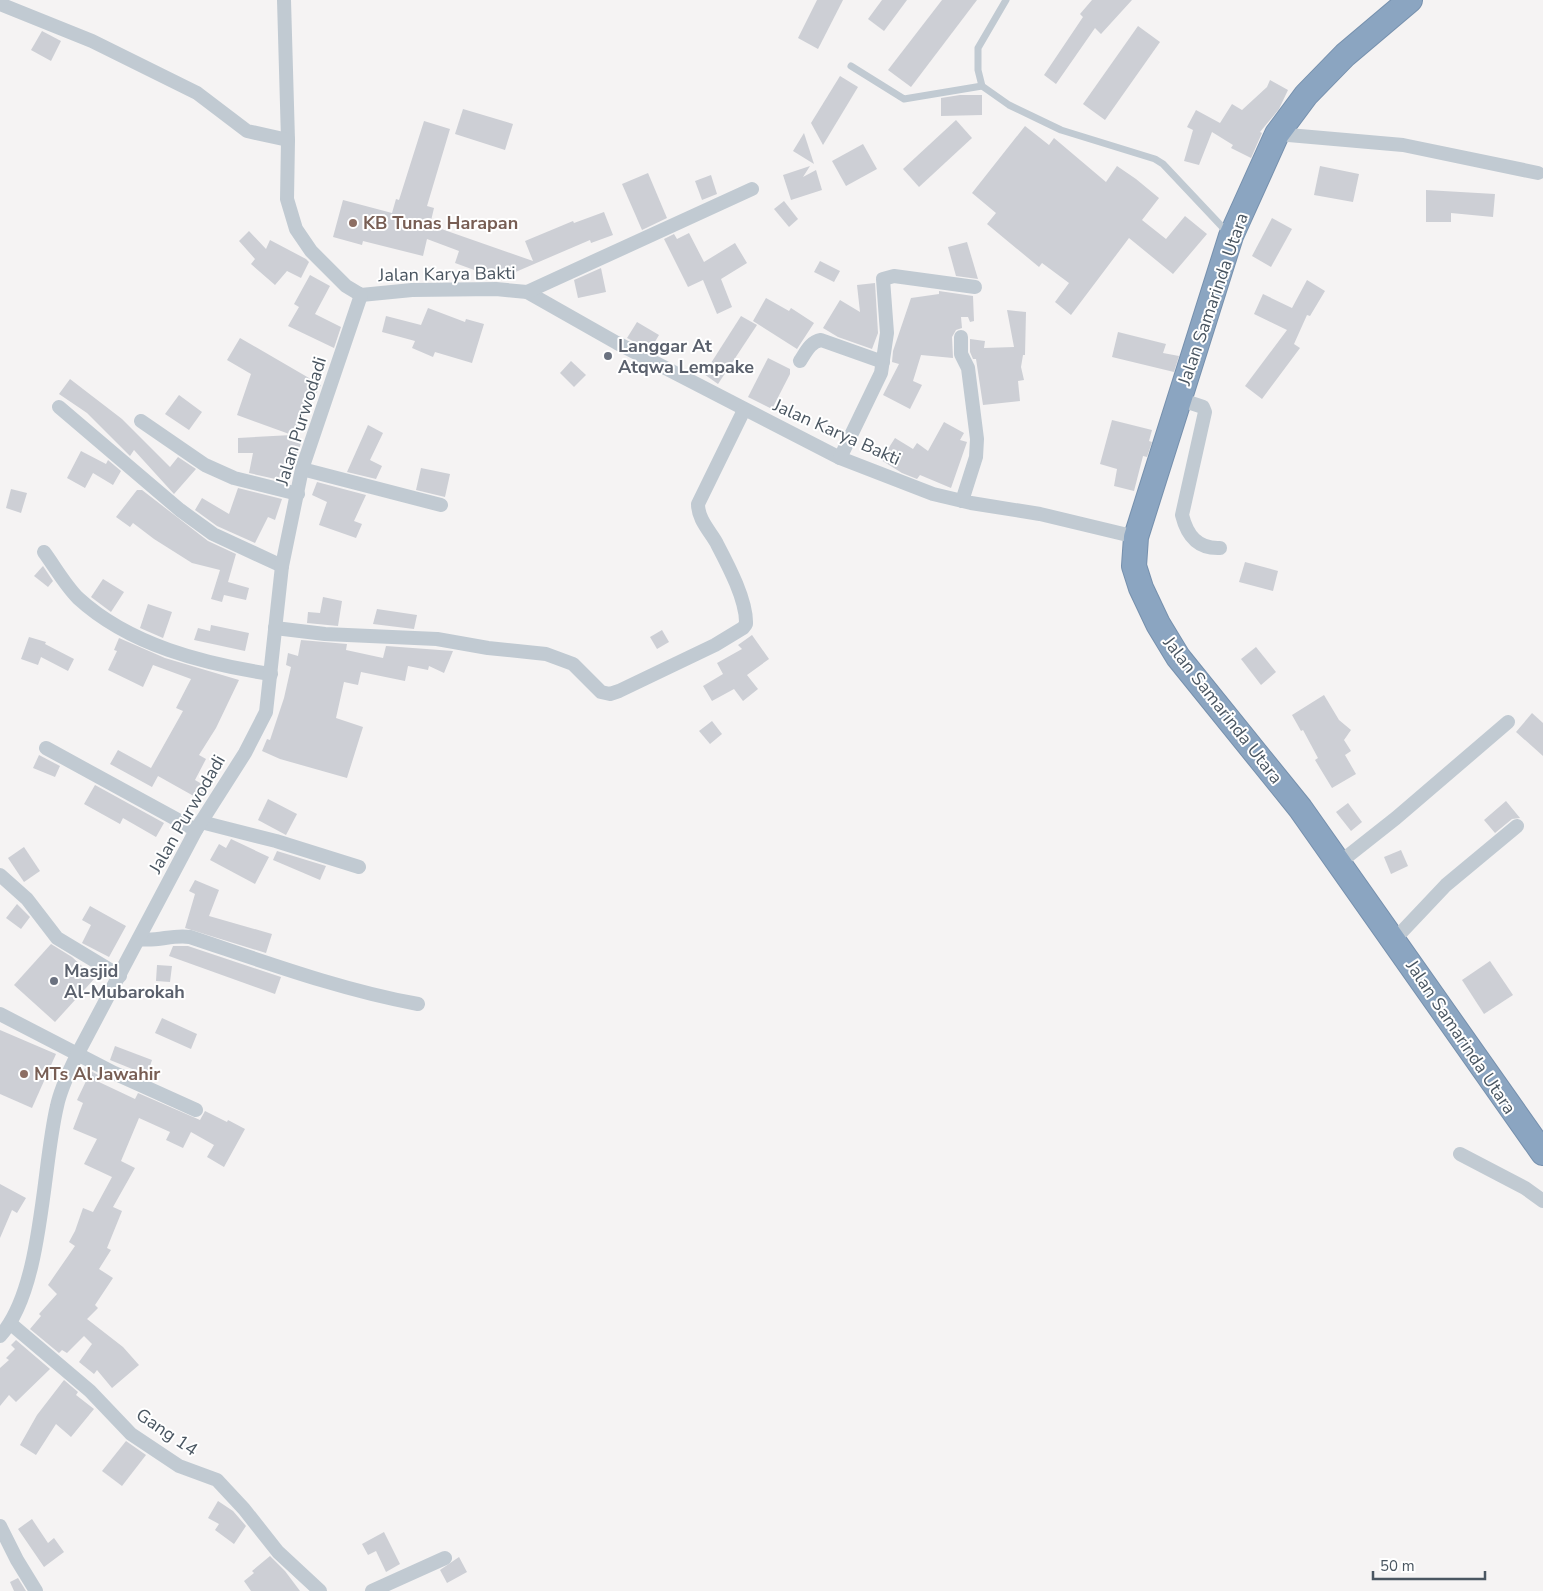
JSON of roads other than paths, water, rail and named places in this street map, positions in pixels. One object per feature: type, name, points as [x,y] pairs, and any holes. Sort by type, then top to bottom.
[{"type":"highway","name":"Jalan Samarinda Utara","points":[[1410,0],[1345,55],[1306,95],[1277,134],[1231,236],[1136,537],[1134,566],[1141,588],[1158,624],[1178,657],[1300,808],[1543,1153]]},
{"type":"street","name":"Jalan Karya Bakti","points":[[284,0],[288,140],[287,199],[296,229],[310,251],[340,281],[361,295],[412,290],[496,289],[527,292],[744,410],[840,458],[933,494],[962,501],[1040,514],[1136,537]]},
{"type":"street","points":[[0,4],[92,41],[197,92],[247,131],[288,140]]},
{"type":"street","points":[[1277,134],[1403,145],[1538,173]]},
{"type":"street","points":[[527,292],[752,189]]},
{"type":"street","points":[[840,458],[878,381],[883,362],[886,333],[883,279],[894,276],[974,287]]},
{"type":"street","name":"Jalan Purwodadi","points":[[0,1336],[11,1324],[24,1292],[38,1231],[57,1105],[78,1053],[199,826],[245,753],[262,721],[268,702],[282,566],[302,469],[361,295]]},
{"type":"street","points":[[960,337],[961,354],[968,368],[977,439],[976,457],[962,501]]},
{"type":"street","points":[[800,361],[810,346],[821,340],[883,362]]},
{"type":"street","points":[[1179,399],[1202,407],[1206,412],[1182,515],[1185,527],[1191,537],[1202,545],[1220,548]]},
{"type":"street","points":[[59,407],[180,510],[206,529],[232,544],[282,566]]},
{"type":"street","points":[[276,628],[325,634],[437,639],[488,648],[546,654],[573,664],[601,692],[610,694],[619,690],[715,645],[744,626],[746,618],[736,584],[716,542],[700,516],[698,504],[744,410]]},
{"type":"street","points":[[141,421],[205,465],[234,478],[298,494]]},
{"type":"street","points":[[302,469],[441,505]]},
{"type":"street","points":[[44,552],[71,590],[118,628],[195,658],[243,670],[271,674]]},
{"type":"street","points":[[1339,863],[1396,818],[1508,722]]},
{"type":"street","points":[[46,748],[199,826],[276,841],[359,866]]},
{"type":"street","points":[[1394,940],[1446,885],[1517,826]]},
{"type":"street","points":[[0,875],[27,899],[56,938],[120,976]]},
{"type":"street","points":[[139,939],[152,941],[176,936],[190,937],[304,974],[391,999],[418,1004]]},
{"type":"street","points":[[0,1014],[114,1073],[196,1110]]},
{"type":"street","points":[[1460,1154],[1525,1188],[1543,1202]]},
{"type":"street","name":"Gang 14","points":[[11,1324],[90,1391],[131,1434],[184,1469],[217,1480],[244,1509],[278,1552],[320,1591]]},
{"type":"street","points":[[0,1526],[17,1560],[36,1591]]},
{"type":"street","points":[[372,1591],[445,1558]]},
{"type":"lane","points":[[1006,0],[978,48],[978,70],[982,86],[1008,105],[1062,130],[1155,159],[1163,164],[1231,236]]},
{"type":"lane","points":[[851,66],[904,98],[982,86]]},
{"type":"place","name":"KB Tunas Harapan","points":[[353,223]]},
{"type":"place","name":"Langgar At Atqwa Lempake","points":[[608,356]]},
{"type":"place","name":"Masjid Al-Mubarokah","points":[[54,981]]},
{"type":"place","name":"MTs Al Jawahir","points":[[24,1074]]}]
